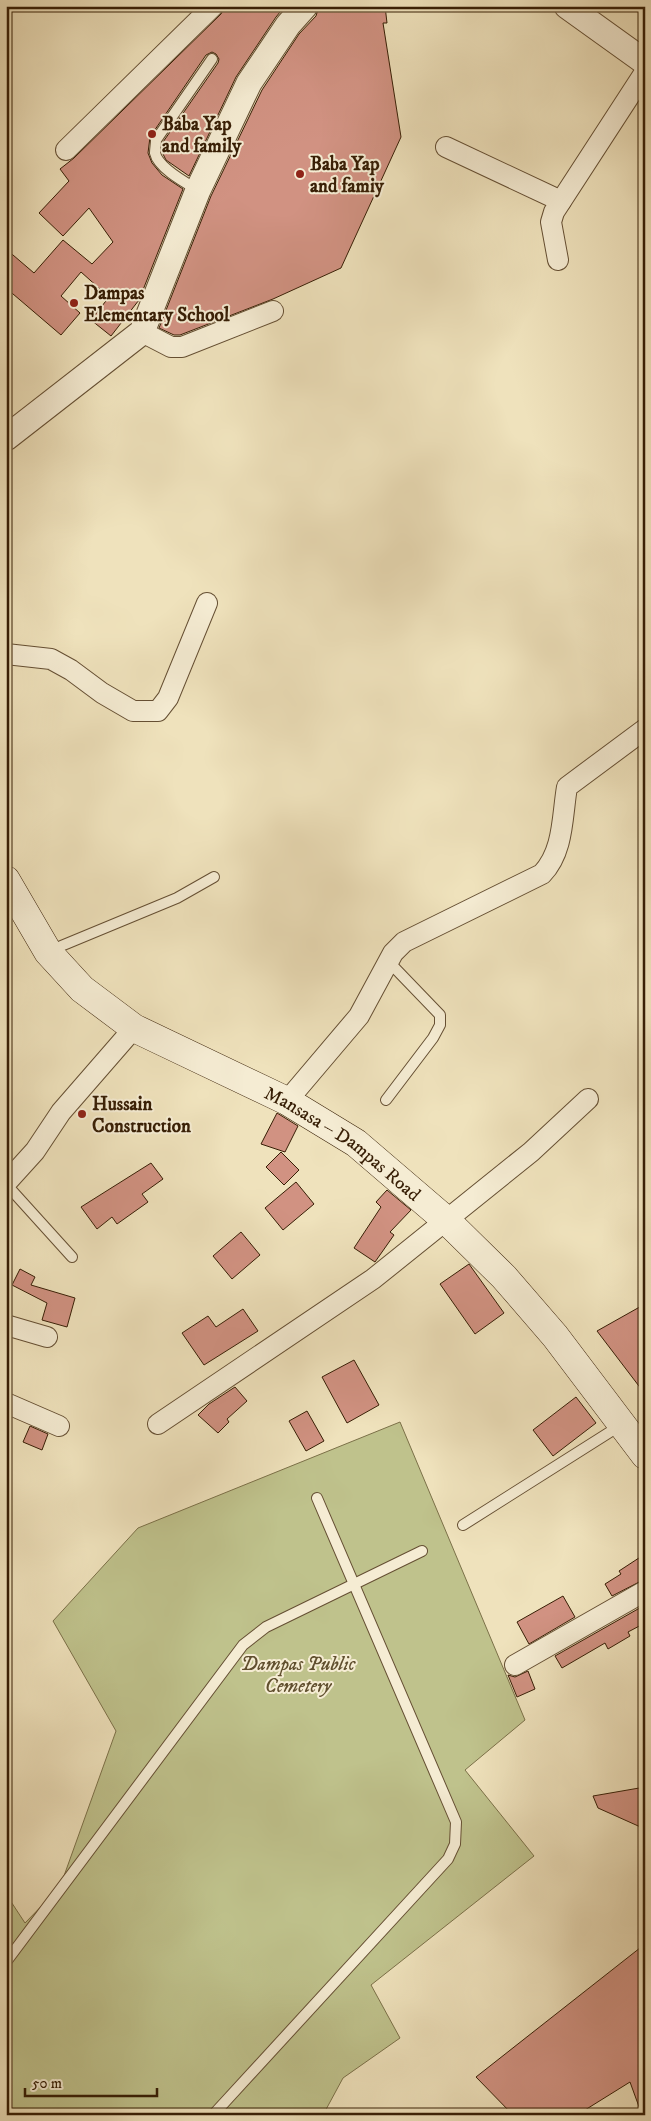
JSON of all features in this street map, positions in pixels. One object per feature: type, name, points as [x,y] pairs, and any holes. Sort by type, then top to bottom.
[{"type":"main road","name":"Mansasa – Dampas Road","points":[[6,880],[48,952],[82,989],[134,1028],[287,1101],[356,1143],[447,1221],[504,1277],[536,1314],[645,1455]]},
{"type":"street","points":[[66,150],[213,6]]},
{"type":"street","points":[[6,438],[142,332],[198,190],[249,83],[288,25],[305,6]]},
{"type":"street","points":[[567,6],[645,62]]},
{"type":"street","points":[[558,260],[551,222],[561,201],[645,72]]},
{"type":"street","points":[[446,147],[561,201]]},
{"type":"street","points":[[142,332],[171,347],[182,347],[273,311]]},
{"type":"street","points":[[6,654],[51,660],[71,670],[102,693],[133,711],[158,712],[168,698],[207,603]]},
{"type":"street","points":[[287,1101],[360,1016],[393,953],[404,942],[542,874],[550,865],[558,847],[567,787],[645,729]]},
{"type":"street","points":[[6,1184],[35,1151],[61,1112],[134,1028]]},
{"type":"street","points":[[158,1424],[373,1279],[530,1152],[588,1099]]},
{"type":"street","points":[[6,1325],[47,1337]]},
{"type":"street","points":[[6,1403],[59,1426]]},
{"type":"street","points":[[515,1665],[645,1591]]},
{"type":"lane","points":[[198,190],[178,178],[162,165],[155,154],[156,140],[212,59]]},
{"type":"lane","points":[[48,952],[177,898],[214,877]]},
{"type":"lane","points":[[386,1100],[433,1038],[440,1025],[440,1015],[389,962]]},
{"type":"lane","points":[[6,1184],[72,1257]]},
{"type":"lane","points":[[463,1524],[622,1425]]},
{"type":"lane","points":[[213,2115],[448,1859],[455,1844],[456,1822],[317,1498]]},
{"type":"lane","points":[[6,1962],[243,1645],[266,1627],[422,1551]]},
{"type":"green space","name":"Dampas Public Cemetery","points":[[400,1422],[525,1720],[465,1770],[534,1856],[371,1985],[400,2038],[343,2078],[323,2115],[6,2115],[6,1894],[25,1923],[60,1887],[116,1731],[53,1621],[138,1528]]},
{"type":"building","name":"Baba Yap and family","points":[[225,6],[285,6],[236,77],[189,176],[166,160],[162,152],[163,142],[218,63],[219,59],[216,54],[212,52],[206,55],[150,137],[148,153],[152,163],[162,175],[183,189],[139,300],[111,336],[91,320],[109,297],[81,272],[61,296],[80,313],[61,335],[6,288],[6,249],[34,273],[63,240],[92,264],[113,242],[89,208],[63,236],[39,213],[69,181],[60,169],[74,158],[221,14]]},
{"type":"building","name":"Baba Yap and famiy","points":[[319,6],[385,6],[387,23],[383,23],[401,137],[341,268],[273,299],[180,335],[174,335],[159,328],[211,196],[262,90],[299,34],[316,16]]},
{"type":"building","points":[[277,1113],[298,1126],[285,1152],[261,1144]]},
{"type":"building","points":[[281,1152],[299,1170],[284,1185],[266,1167]]},
{"type":"building","points":[[151,1163],[163,1179],[142,1194],[148,1202],[117,1224],[112,1217],[97,1229],[81,1207]]},
{"type":"building","points":[[296,1182],[314,1204],[283,1230],[265,1208]]},
{"type":"building","points":[[387,1190],[411,1210],[390,1232],[394,1235],[375,1262],[354,1248],[381,1207],[376,1202]]},
{"type":"building","points":[[241,1232],[260,1255],[232,1279],[213,1256]]},
{"type":"building","points":[[469,1264],[504,1313],[475,1334],[440,1284]]},
{"type":"building","points":[[20,1269],[35,1277],[31,1285],[75,1298],[67,1327],[42,1320],[47,1303],[12,1285]]},
{"type":"building","points":[[645,1304],[645,1394],[597,1331]]},
{"type":"building","points":[[243,1309],[258,1331],[204,1365],[182,1333],[208,1316],[216,1327]]},
{"type":"building","points":[[354,1360],[379,1405],[347,1423],[322,1377]]},
{"type":"building","points":[[235,1387],[247,1401],[227,1419],[229,1422],[218,1433],[198,1415],[209,1404]]},
{"type":"building","points":[[576,1397],[596,1423],[553,1456],[533,1430]]},
{"type":"building","points":[[307,1411],[324,1441],[306,1451],[289,1421]]},
{"type":"building","points":[[30,1426],[48,1434],[42,1450],[23,1442]]},
{"type":"building","points":[[645,1554],[645,1579],[612,1596],[605,1584],[621,1574],[619,1571]]},
{"type":"building","points":[[563,1596],[575,1617],[529,1644],[517,1622]]},
{"type":"building","points":[[645,1605],[645,1623],[628,1632],[630,1636],[608,1649],[605,1643],[562,1668],[555,1656]]},
{"type":"building","points":[[528,1671],[535,1689],[517,1697],[508,1675],[515,1677]]},
{"type":"building","points":[[645,1787],[645,1829],[598,1808],[593,1796]]},
{"type":"building","points":[[645,1944],[645,2115],[642,2115],[630,2082],[585,2110],[588,2115],[513,2115],[476,2077]]},
{"type":"place","name":"Baba Yap and family","points":[[152,134]]},
{"type":"place","name":"Baba Yap and famiy","points":[[300,174]]},
{"type":"place","name":"Dampas Elementary School","points":[[74,303]]},
{"type":"place","name":"Hussain Construction","points":[[82,1114]]}]
